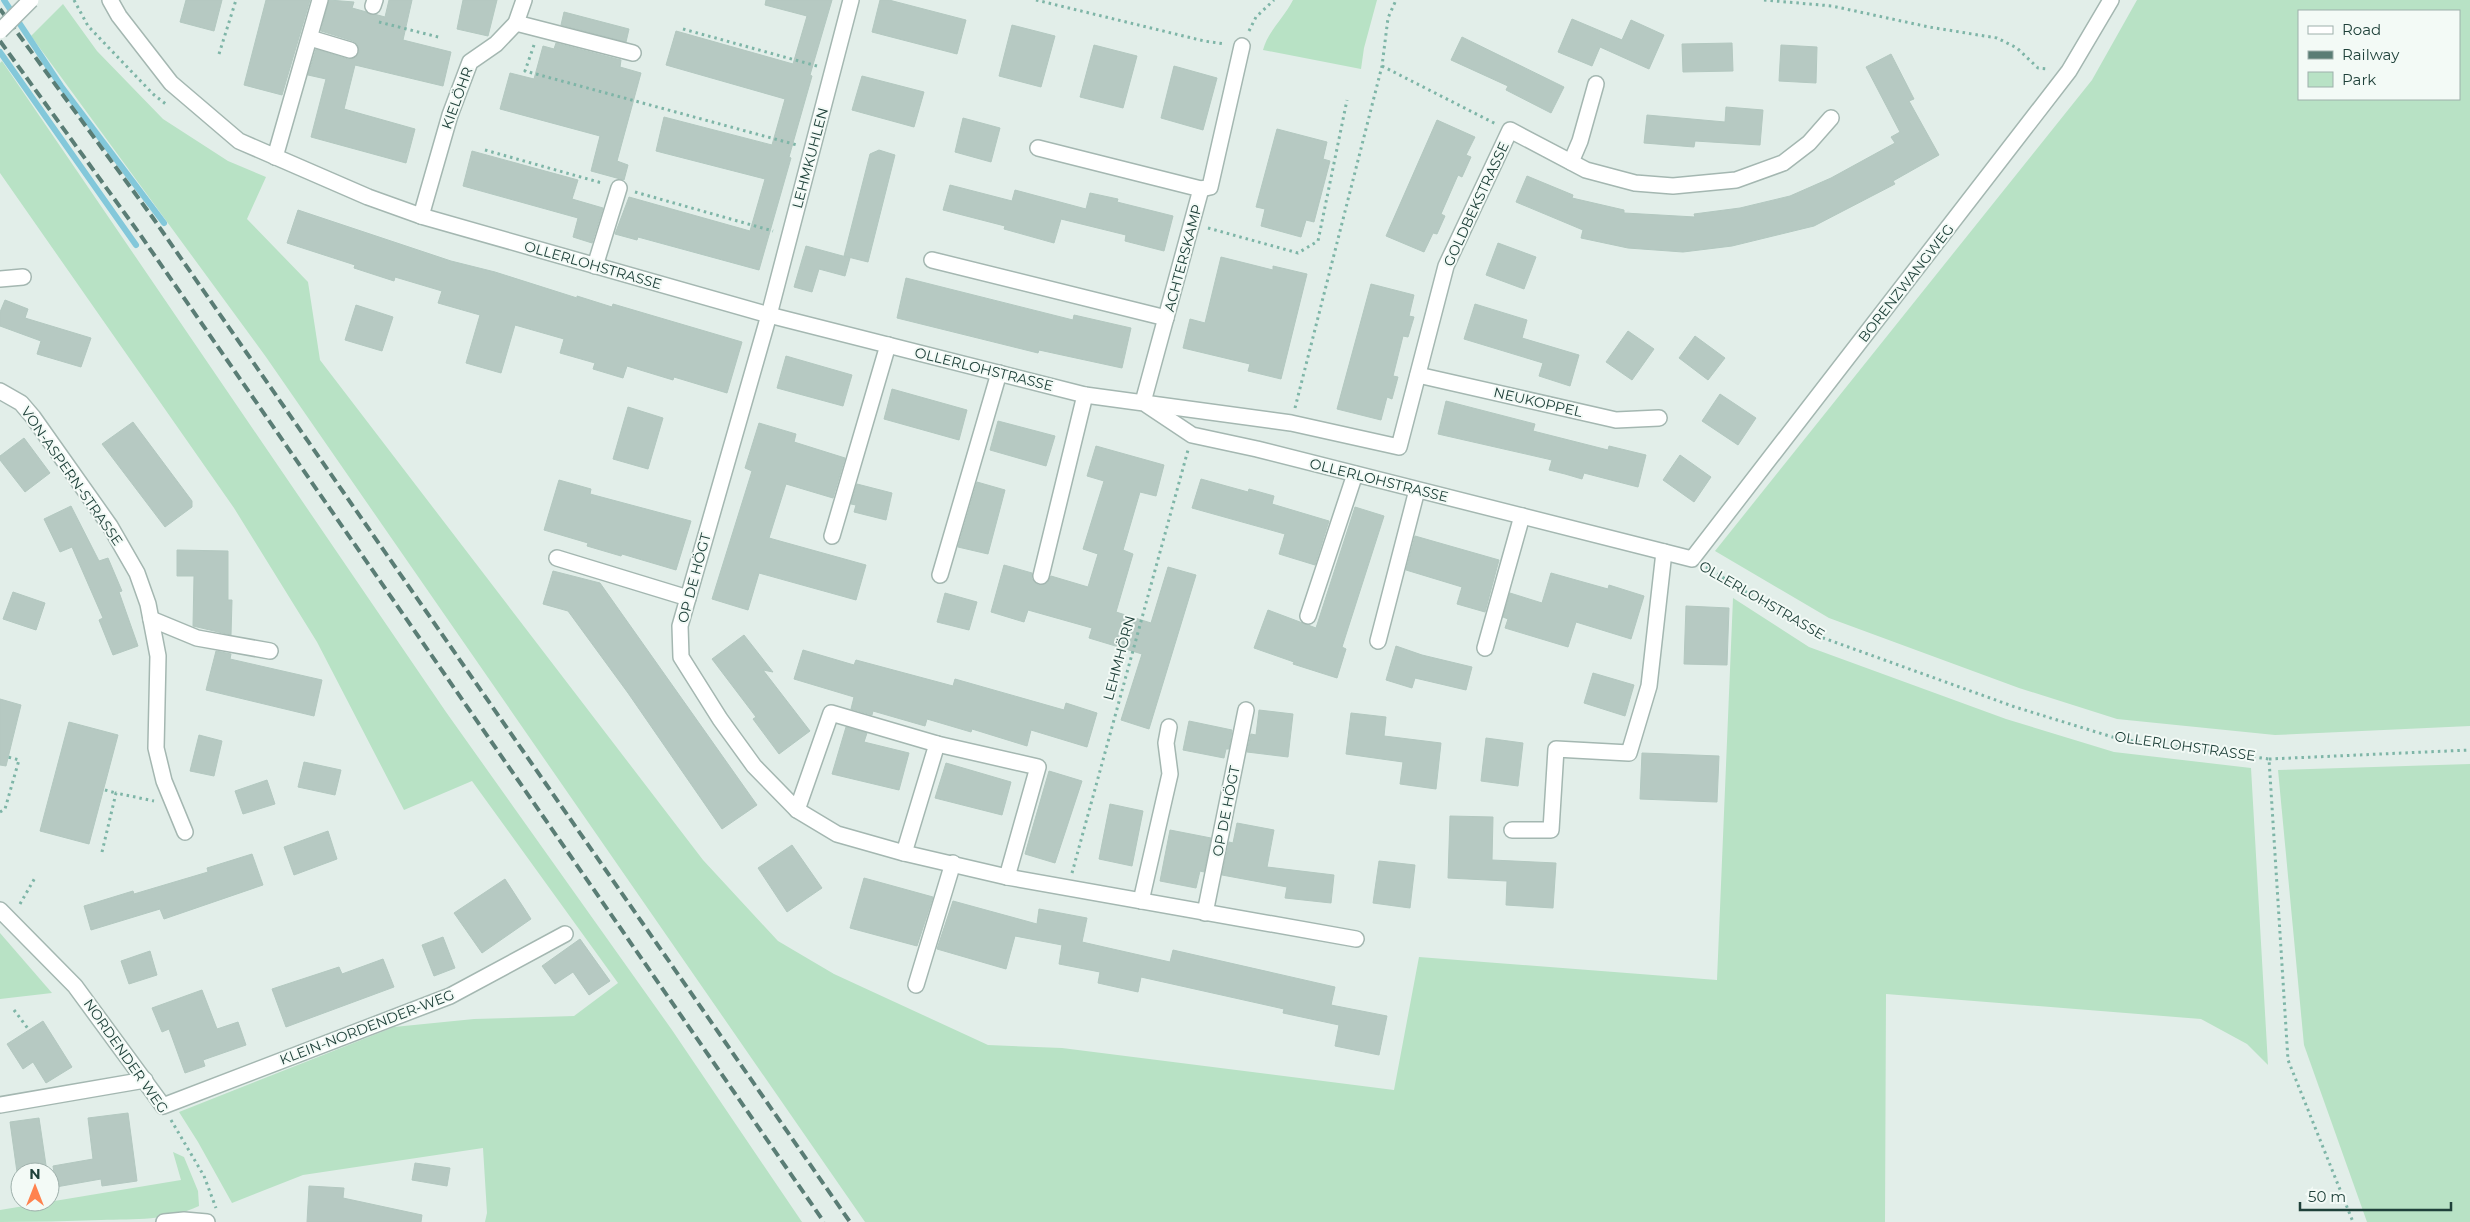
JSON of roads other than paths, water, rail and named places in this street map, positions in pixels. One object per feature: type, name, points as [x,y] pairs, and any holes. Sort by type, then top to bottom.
[{"type":"street","points":[[0,31],[31,0]]},
{"type":"street","name":"OLLERLOHSTRASSE","points":[[110,0],[119,16],[171,83],[239,141],[368,197],[421,216],[769,315],[1086,395],[1291,423],[1399,447]]},
{"type":"street","points":[[275,157],[320,0]]},
{"type":"street","name":"KIELÖHR","points":[[421,216],[450,115],[470,62],[496,44],[516,23],[524,0]]},
{"type":"street","name":"LEHMKUHLEN","points":[[769,315],[851,0]]},
{"type":"street","name":"BORENZWANGWEG","points":[[1692,559],[2069,71],[2111,0]]},
{"type":"street","points":[[516,23],[633,53]]},
{"type":"street","points":[[310,38],[350,50]]},
{"type":"street","points":[[1202,189],[1210,187],[1242,46]]},
{"type":"street","points":[[1571,162],[1580,141],[1596,84]]},
{"type":"street","name":"GOLDBEKSTRASSE","points":[[1399,447],[1446,266],[1510,130],[1586,170],[1635,183],[1673,186],[1736,180],[1783,163],[1809,143],[1831,118]]},
{"type":"street","name":"ACHTERSKAMP","points":[[1038,148],[1202,189],[1143,402]]},
{"type":"street","points":[[594,266],[619,188]]},
{"type":"street","points":[[932,260],[1166,318]]},
{"type":"street","points":[[0,279],[23,277]]},
{"type":"street","name":"OP DE HÖGT","points":[[769,315],[680,626],[681,657],[720,719],[754,766],[796,810],[837,834],[904,853],[1007,877],[1356,939]]},
{"type":"street","points":[[832,536],[888,345]]},
{"type":"street","points":[[940,575],[999,373]]},
{"type":"street","name":"NEUKOPPEL","points":[[1418,375],[1616,420],[1659,418]]},
{"type":"street","name":"VON-ASPERN-STRASSE","points":[[0,391],[21,403],[33,416],[110,526],[137,573],[151,619],[158,656],[156,748],[164,782],[184,832]]},
{"type":"street","points":[[1041,576],[1086,395]]},
{"type":"street","name":"OLLERLOHSTRASSE","points":[[1143,402],[1192,435],[1692,559]]},
{"type":"street","points":[[1308,616],[1355,474]]},
{"type":"street","points":[[1378,641],[1417,490]]},
{"type":"street","points":[[1485,648],[1522,516]]},
{"type":"street","points":[[1512,830],[1551,830],[1556,749],[1629,753],[1649,686],[1664,552]]},
{"type":"street","points":[[556,558],[688,598]]},
{"type":"street","points":[[151,619],[197,638],[270,651]]},
{"type":"street","name":"OP DE HÖGT","points":[[1205,913],[1246,710]]},
{"type":"street","points":[[796,810],[831,713],[937,744],[1038,767],[1007,877]]},
{"type":"street","points":[[1141,901],[1170,774],[1166,743],[1169,727]]},
{"type":"street","points":[[904,853],[937,744]]},
{"type":"street","points":[[916,985],[953,863]]},
{"type":"street","name":"NORDENDER WEG","points":[[0,910],[75,986],[162,1106]]},
{"type":"street","name":"KLEIN-NORDENDER-WEG","points":[[162,1106],[450,996],[565,934]]},
{"type":"street","points":[[0,1105],[145,1080]]},
{"type":"street","points":[[164,1222],[213,1217]]},
{"type":"waterway","points":[[4,0],[61,86],[164,223]]},
{"type":"waterway","points":[[0,52],[136,245]]},
{"type":"railway","points":[[0,9],[153,218],[850,1222]]},
{"type":"railway","points":[[0,41],[139,233],[824,1222]]}]
